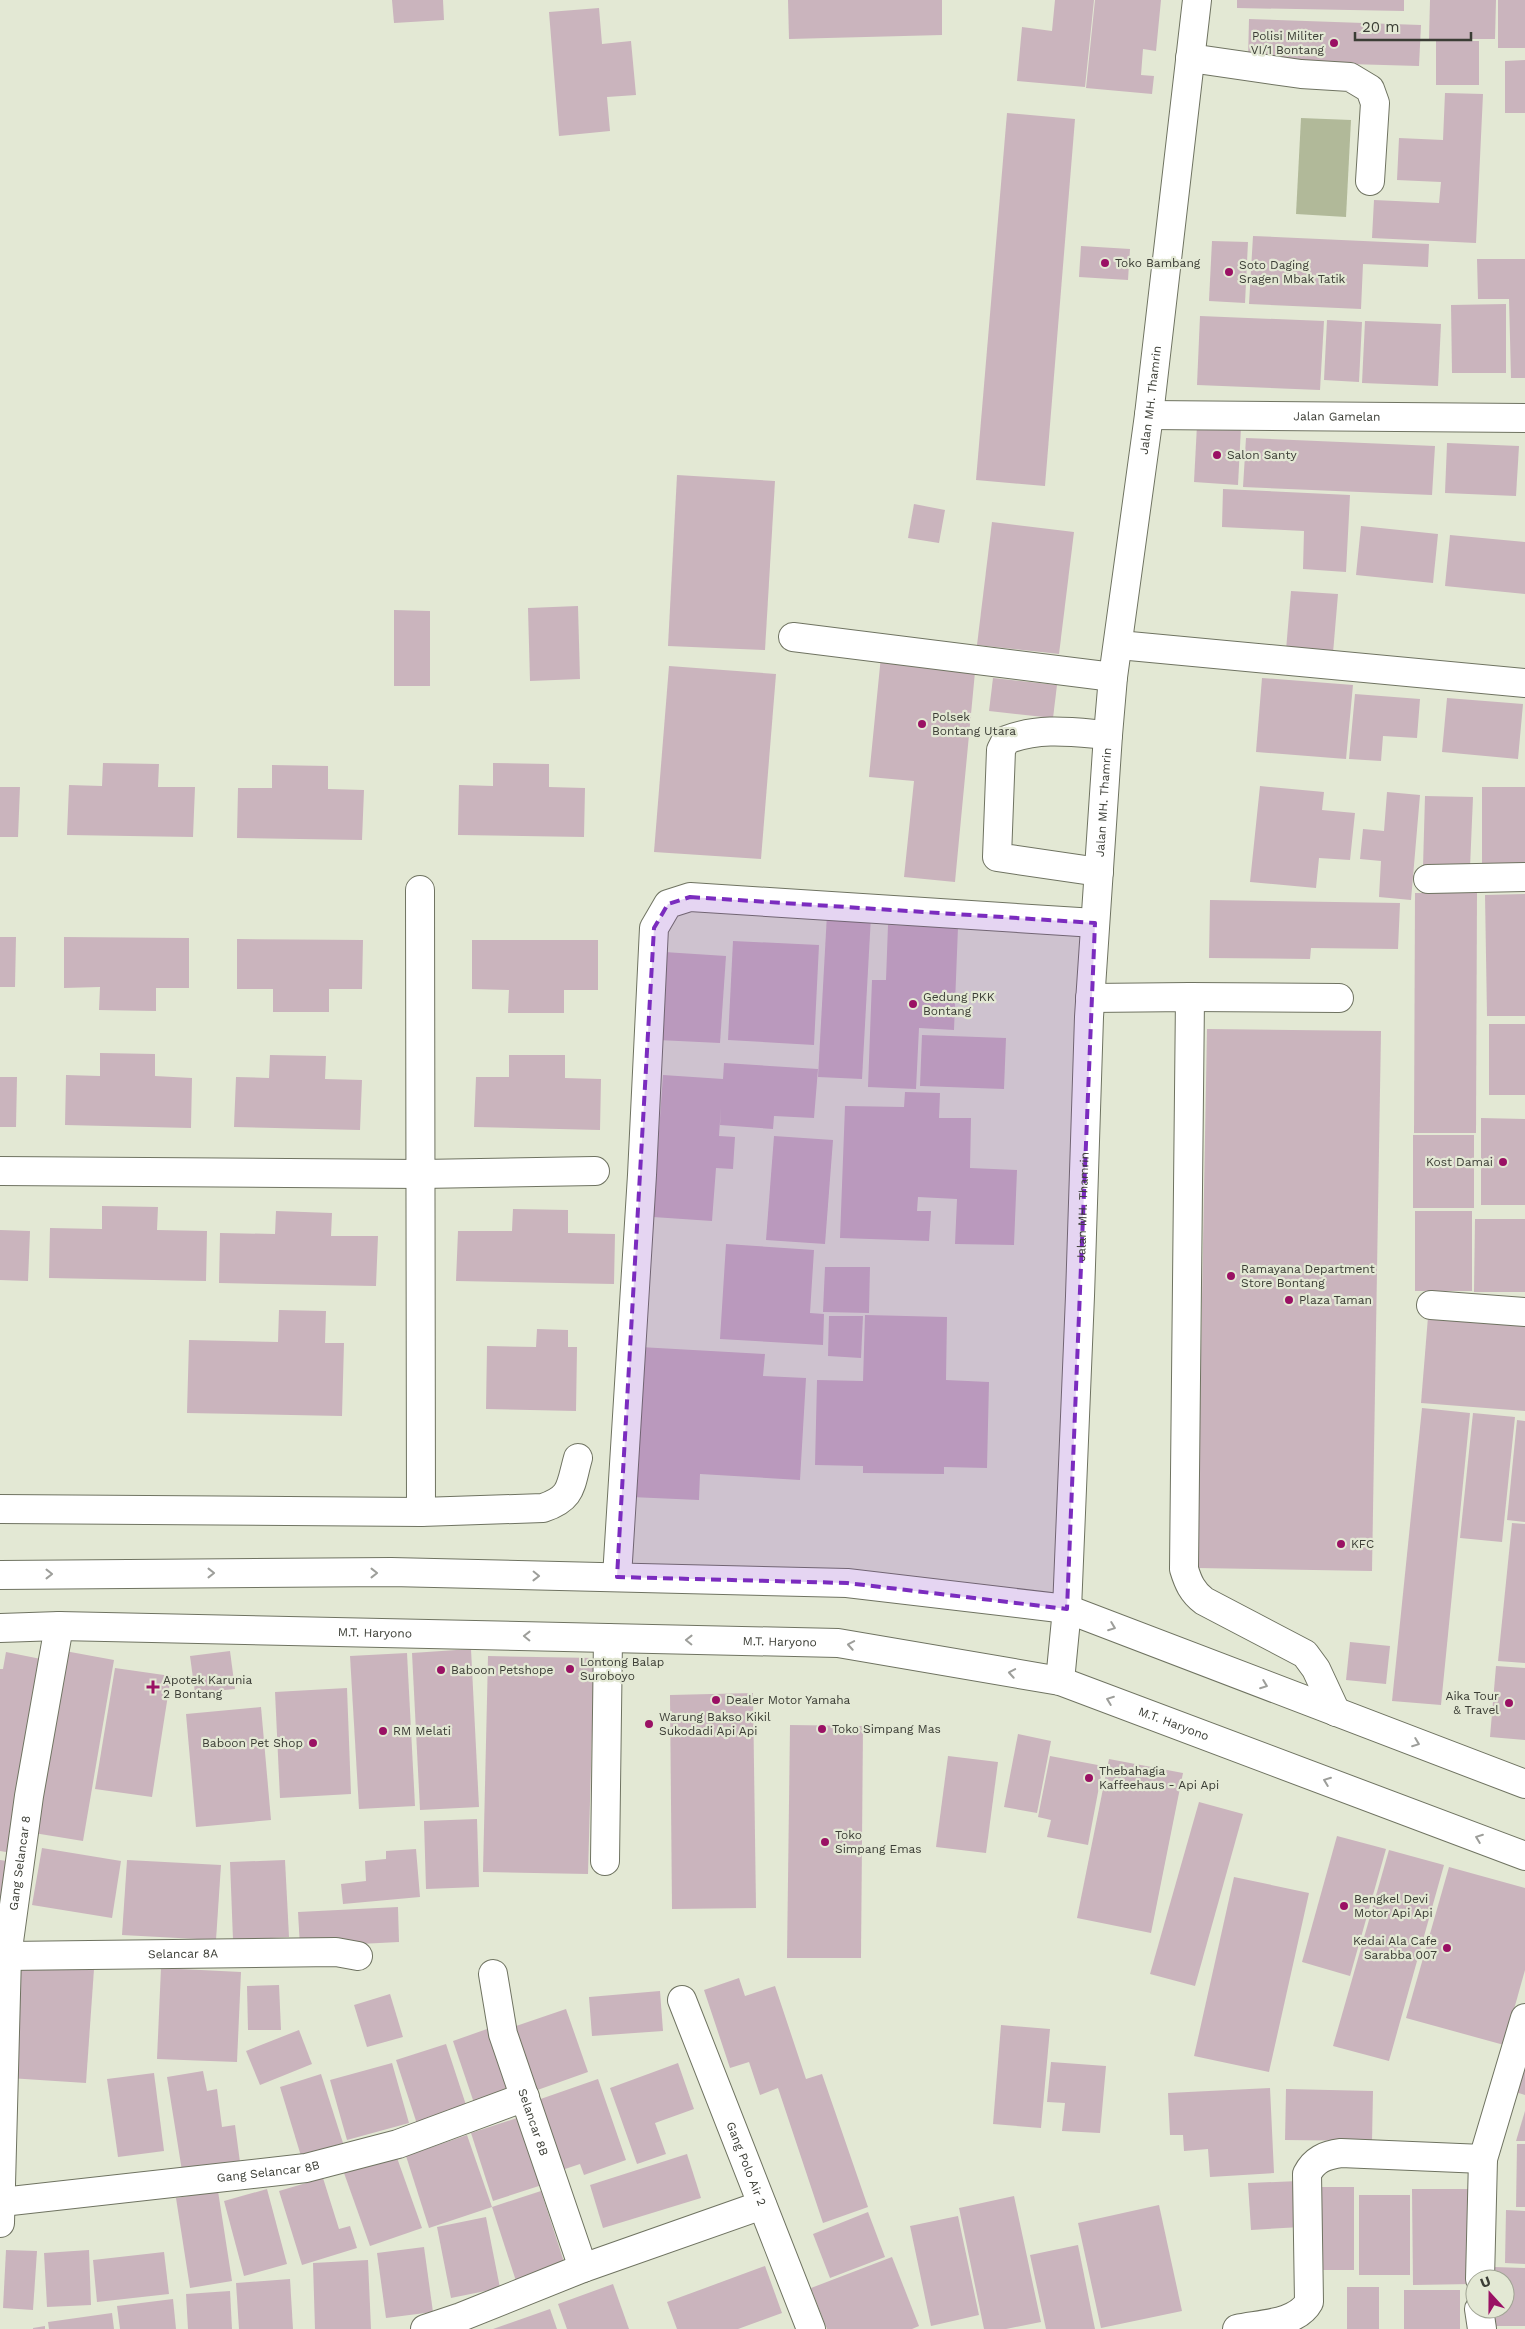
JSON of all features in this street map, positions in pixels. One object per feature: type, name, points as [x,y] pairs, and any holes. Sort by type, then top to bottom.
[{"type":"street","name":"Jalan MH. Thamrin","points":[[1060,1681],[1067,1609],[1090,998],[1108,735],[1113,677],[1119,645],[1149,415],[1197,0]]},
{"type":"street","points":[[1190,58],[1301,74],[1350,77],[1370,89],[1375,103],[1370,181]]},
{"type":"street","name":"Jalan Gamelan","points":[[1149,415],[1525,418]]},
{"type":"street","points":[[793,637],[1113,677]]},
{"type":"street","points":[[1119,645],[1525,683]]},
{"type":"street","points":[[1098,872],[997,857],[1001,750],[1006,740],[1024,733],[1045,730],[1108,735]]},
{"type":"street","points":[[1428,879],[1525,877]]},
{"type":"street","points":[[420,890],[421,1512]]},
{"type":"street","points":[[617,1577],[642,1175],[654,928],[668,904],[690,898],[1095,923]]},
{"type":"street","points":[[1090,998],[1339,998]]},
{"type":"street","points":[[1190,998],[1184,1568],[1194,1593],[1204,1601],[1304,1654],[1316,1669],[1336,1712]]},
{"type":"street","points":[[0,1171],[420,1174],[595,1171]]},
{"type":"street","points":[[1431,1306],[1525,1312]]},
{"type":"street","points":[[0,1509],[421,1512],[543,1508],[558,1503],[568,1494],[578,1458]]},
{"type":"street","points":[[0,1574],[391,1572],[847,1583],[1067,1609],[1525,1784]]},
{"type":"street","name":"M.T. Haryono","points":[[0,1628],[59,1626],[838,1643],[1060,1681],[1525,1856]]},
{"type":"street","name":"Gang Selancar 8","points":[[1,2212],[7,1956],[29,1796],[59,1626]]},
{"type":"street","points":[[605,1861],[608,1638]]},
{"type":"street","name":"Selancar 8A","points":[[7,1956],[336,1952],[358,1956]]},
{"type":"street","name":"Selancar 8B","points":[[494,1974],[503,2034],[583,2268]]},
{"type":"street","name":"Gang Polo Air 2","points":[[682,2000],[811,2329]]},
{"type":"street","points":[[1480,2269],[1483,2159],[1525,2018]]},
{"type":"street","name":"Gang Selancar 8B","points":[[1,2212],[306,2168],[398,2144],[525,2097]]},
{"type":"street","points":[[1237,2329],[1290,2318],[1306,2309],[1309,2302],[1306,2174],[1319,2159],[1341,2153],[1483,2159]]},
{"type":"street","points":[[425,2329],[462,2317],[583,2268],[762,2205]]},
{"type":"highlighted area","points":[[690,897],[1095,923],[1067,1609],[847,1583],[617,1577],[654,928],[668,904]]},
{"type":"green space","points":[[1301,118],[1351,120],[1346,217],[1296,214]]},
{"type":"building","points":[[392,0],[443,0],[444,20],[394,23]]},
{"type":"building","points":[[788,0],[942,0],[942,35],[789,39]]},
{"type":"building","points":[[1055,0],[1094,0],[1085,87],[1017,81],[1022,27],[1052,31]]},
{"type":"building","points":[[1095,0],[1161,0],[1156,51],[1143,49],[1141,75],[1154,76],[1152,94],[1086,88]]},
{"type":"building","points":[[1237,0],[1404,0],[1404,11],[1237,8]]},
{"type":"building","points":[[1430,0],[1496,0],[1495,39],[1429,39]]},
{"type":"building","points":[[1498,0],[1525,0],[1525,48],[1498,48]]},
{"type":"building","points":[[599,8],[602,44],[631,41],[636,95],[607,97],[610,131],[559,136],[549,12]]},
{"type":"building","name":"Polisi Militer VI/1 Bontang","points":[[1249,19],[1421,25],[1419,66],[1248,61]]},
{"type":"building","points":[[1436,41],[1479,41],[1479,85],[1436,85]]},
{"type":"building","points":[[1525,60],[1525,113],[1505,113],[1505,61]]},
{"type":"building","points":[[1445,93],[1483,94],[1476,243],[1372,238],[1374,200],[1439,203],[1441,182],[1397,180],[1399,138],[1443,140]]},
{"type":"building","points":[[1007,113],[1075,119],[1045,486],[976,480]]},
{"type":"building","points":[[1253,236],[1429,244],[1428,267],[1363,264],[1361,309],[1249,304]]},
{"type":"building","name":"Soto Daging Sragen Mbak Tatik","points":[[1212,241],[1248,242],[1245,303],[1209,301]]},
{"type":"building","name":"Toko Bambang","points":[[1081,246],[1130,249],[1128,280],[1079,277]]},
{"type":"building","points":[[1477,259],[1525,259],[1525,378],[1511,378],[1509,299],[1478,299]]},
{"type":"building","points":[[1506,304],[1506,373],[1452,373],[1451,305]]},
{"type":"building","points":[[1200,316],[1324,321],[1320,390],[1197,385]]},
{"type":"building","points":[[1327,320],[1362,322],[1359,382],[1324,380]]},
{"type":"building","points":[[1365,321],[1441,324],[1438,386],[1362,383]]},
{"type":"building","name":"Salon Santy","points":[[1197,425],[1241,427],[1238,485],[1194,482]]},
{"type":"building","points":[[1246,438],[1435,446],[1432,495],[1243,487]]},
{"type":"building","points":[[1447,443],[1519,446],[1516,496],[1445,493]]},
{"type":"building","points":[[677,475],[775,481],[765,650],[668,646]]},
{"type":"building","points":[[1223,489],[1350,495],[1346,572],[1303,569],[1304,531],[1222,527]]},
{"type":"building","points":[[914,504],[945,510],[939,543],[908,538]]},
{"type":"building","points":[[992,522],[1074,532],[1059,654],[977,645]]},
{"type":"building","points":[[1361,526],[1438,534],[1433,583],[1356,575]]},
{"type":"building","points":[[1450,535],[1525,542],[1525,594],[1445,586]]},
{"type":"building","points":[[1291,591],[1338,594],[1333,653],[1286,650]]},
{"type":"building","points":[[578,606],[580,679],[530,681],[528,608]]},
{"type":"building","points":[[394,610],[430,611],[430,686],[394,686]]},
{"type":"building","name":"Polsek Bontang Utara","points":[[881,656],[975,672],[955,882],[904,877],[914,781],[869,777]]},
{"type":"building","points":[[669,666],[776,674],[761,859],[654,852]]},
{"type":"building","points":[[993,678],[1057,685],[1053,718],[989,711]]},
{"type":"building","points":[[1262,678],[1353,685],[1346,759],[1256,752]]},
{"type":"building","points":[[1355,694],[1420,699],[1417,738],[1383,736],[1381,761],[1349,759]]},
{"type":"building","points":[[1447,698],[1523,704],[1518,759],[1442,752]]},
{"type":"building","points":[[103,763],[159,764],[158,787],[195,787],[193,837],[67,835],[69,785],[102,786]]},
{"type":"building","points":[[493,763],[549,764],[549,787],[585,788],[584,837],[458,835],[459,785],[493,786]]},
{"type":"building","points":[[272,765],[328,766],[328,789],[364,790],[362,840],[237,838],[238,788],[272,788]]},
{"type":"building","points":[[1260,786],[1324,792],[1322,810],[1355,813],[1350,860],[1319,858],[1316,888],[1250,882]]},
{"type":"building","points":[[0,787],[20,787],[18,837],[0,837]]},
{"type":"building","points":[[1482,787],[1525,787],[1525,870],[1482,870]]},
{"type":"building","points":[[1387,792],[1420,795],[1411,900],[1379,897],[1381,861],[1360,859],[1363,829],[1384,831]]},
{"type":"building","points":[[1425,796],[1473,797],[1470,868],[1423,867]]},
{"type":"building","points":[[1415,893],[1477,893],[1476,1133],[1414,1133]]},
{"type":"building","points":[[1525,894],[1525,1016],[1487,1016],[1485,895]]},
{"type":"building","points":[[1210,900],[1400,903],[1398,949],[1311,948],[1310,959],[1209,958]]},
{"type":"building","points":[[827,914],[871,916],[862,1079],[818,1077]]},
{"type":"building","name":"Gedung PKK Bontang","points":[[888,925],[958,927],[954,1030],[919,1028],[916,1089],[868,1087],[872,980],[886,980]]},
{"type":"building","points":[[0,937],[16,937],[15,987],[0,987]]},
{"type":"building","points":[[64,937],[189,938],[189,988],[156,988],[156,1011],[99,1010],[100,987],[64,988]]},
{"type":"building","points":[[237,939],[363,940],[362,989],[329,989],[329,1012],[273,1012],[273,989],[237,989]]},
{"type":"building","points":[[472,940],[598,940],[598,990],[564,990],[564,1013],[508,1013],[509,990],[472,989]]},
{"type":"building","points":[[733,941],[819,945],[814,1045],[728,1040]]},
{"type":"building","points":[[664,952],[726,956],[720,1043],[658,1040]]},
{"type":"building","points":[[1489,1024],[1525,1024],[1525,1095],[1489,1095]]},
{"type":"building","name":"Plaza Taman","points":[[1207,1029],[1381,1031],[1372,1571],[1197,1568]]},
{"type":"building","points":[[922,1035],[1006,1038],[1004,1089],[920,1086]]},
{"type":"building","points":[[100,1053],[155,1054],[155,1076],[192,1078],[191,1128],[65,1125],[66,1075],[100,1076]]},
{"type":"building","points":[[270,1055],[326,1056],[325,1079],[362,1080],[360,1130],[234,1127],[236,1077],[269,1078]]},
{"type":"building","points":[[509,1055],[565,1055],[565,1078],[601,1079],[600,1130],[474,1127],[476,1077],[509,1077]]},
{"type":"building","points":[[724,1063],[818,1069],[814,1118],[774,1116],[773,1129],[720,1125],[721,1107],[719,1136],[735,1137],[733,1169],[716,1168],[712,1221],[653,1217],[663,1075],[723,1079]]},
{"type":"building","points":[[0,1077],[17,1077],[16,1127],[0,1127]]},
{"type":"building","points":[[905,1092],[940,1093],[939,1118],[971,1118],[970,1168],[1017,1170],[1014,1245],[955,1244],[957,1199],[918,1197],[917,1211],[931,1211],[929,1241],[840,1238],[845,1106],[904,1107]]},
{"type":"building","name":"Kost Damai","points":[[1481,1118],[1525,1119],[1525,1205],[1481,1205]]},
{"type":"building","points":[[1413,1135],[1474,1135],[1474,1208],[1413,1208]]},
{"type":"building","points":[[774,1136],[833,1140],[825,1244],[766,1240]]},
{"type":"building","points":[[102,1206],[158,1207],[157,1230],[207,1231],[206,1281],[49,1278],[50,1228],[102,1229]]},
{"type":"building","points":[[513,1209],[568,1210],[568,1233],[615,1234],[614,1284],[456,1281],[458,1231],[512,1231]]},
{"type":"building","points":[[276,1211],[332,1213],[331,1236],[378,1236],[376,1286],[219,1283],[220,1233],[275,1234]]},
{"type":"building","points":[[1415,1211],[1472,1211],[1472,1291],[1415,1291]]},
{"type":"building","points":[[1475,1219],[1525,1219],[1525,1292],[1474,1292]]},
{"type":"building","points":[[0,1230],[30,1231],[28,1281],[0,1280]]},
{"type":"building","points":[[726,1244],[814,1250],[810,1313],[824,1314],[823,1345],[720,1339]]},
{"type":"building","points":[[825,1267],[870,1267],[869,1313],[823,1312]]},
{"type":"building","points":[[279,1310],[326,1311],[325,1343],[344,1343],[342,1416],[187,1413],[189,1340],[278,1342]]},
{"type":"building","points":[[865,1315],[947,1317],[946,1380],[989,1382],[987,1468],[944,1467],[944,1474],[863,1473],[863,1466],[815,1465],[817,1380],[863,1381]]},
{"type":"building","points":[[829,1316],[863,1316],[861,1358],[828,1356]]},
{"type":"building","points":[[1428,1317],[1525,1325],[1525,1411],[1421,1403]]},
{"type":"building","points":[[537,1329],[568,1330],[568,1347],[577,1347],[576,1411],[486,1409],[487,1346],[536,1347]]},
{"type":"building","points":[[640,1347],[765,1354],[763,1376],[806,1378],[800,1480],[700,1474],[699,1500],[631,1497]]},
{"type":"building","points":[[1422,1408],[1470,1413],[1441,1705],[1392,1701]]},
{"type":"building","points":[[1473,1413],[1515,1417],[1502,1542],[1460,1538]]},
{"type":"building","points":[[1517,1420],[1525,1421],[1525,1522],[1507,1520]]},
{"type":"building","points":[[1512,1523],[1525,1524],[1525,1663],[1498,1661]]},
{"type":"building","points":[[1350,1642],[1390,1646],[1386,1684],[1346,1680]]},
{"type":"building","points":[[471,1649],[479,1807],[420,1810],[412,1653]]},
{"type":"building","points":[[65,1651],[114,1660],[83,1841],[34,1833]]},
{"type":"building","points":[[230,1651],[235,1689],[195,1693],[190,1656]]},
{"type":"building","points":[[6,1652],[41,1659],[12,1853],[0,1851],[0,1669],[3,1669]]},
{"type":"building","name":"RM Melati","points":[[407,1653],[415,1806],[359,1809],[350,1656]]},
{"type":"building","points":[[488,1656],[594,1658],[588,1874],[483,1872]]},
{"type":"building","name":"Aika Tour & Travel","points":[[1496,1666],[1525,1668],[1525,1740],[1490,1737]]},
{"type":"building","points":[[115,1668],[171,1676],[152,1797],[95,1789]]},
{"type":"building","name":"Baboon Pet Shop","points":[[347,1688],[351,1794],[280,1798],[275,1692]]},
{"type":"building","points":[[753,1693],[756,1908],[672,1909],[670,1695]]},
{"type":"building","points":[[261,1707],[271,1820],[196,1827],[186,1714]]},
{"type":"building","name":"Toko Simpang Emas","points":[[790,1725],[863,1726],[861,1958],[787,1958]]},
{"type":"building","points":[[1018,1734],[1051,1741],[1037,1813],[1004,1807]]},
{"type":"building","points":[[948,1756],[998,1762],[986,1853],[936,1847]]},
{"type":"building","points":[[1050,1756],[1103,1766],[1088,1845],[1047,1837],[1051,1820],[1038,1817]]},
{"type":"building","points":[[1109,1759],[1183,1773],[1151,1933],[1077,1918]]},
{"type":"building","points":[[1199,1802],[1243,1814],[1195,1986],[1150,1974]]},
{"type":"building","points":[[477,1819],[479,1887],[426,1889],[424,1821]]},
{"type":"building","name":"Bengkel Devi Motor Api Api","points":[[1337,1836],[1386,1849],[1350,1976],[1302,1962]]},
{"type":"building","points":[[42,1848],[121,1861],[112,1918],[32,1905]]},
{"type":"building","points":[[416,1849],[420,1897],[343,1904],[341,1884],[366,1881],[365,1861],[386,1859],[386,1851]]},
{"type":"building","points":[[1389,1850],[1444,1865],[1389,2061],[1333,2046]]},
{"type":"building","points":[[0,1860],[7,1861],[1,1899],[0,1899]]},
{"type":"building","points":[[127,1860],[221,1865],[216,1940],[122,1935]]},
{"type":"building","points":[[285,1860],[289,1937],[233,1940],[230,1862]]},
{"type":"building","points":[[1449,1867],[1525,1888],[1525,1970],[1504,2045],[1406,2018]]},
{"type":"building","points":[[1234,1877],[1309,1893],[1269,2072],[1194,2056]]},
{"type":"building","points":[[398,1907],[399,1942],[300,1947],[298,1912]]},
{"type":"building","points":[[17,1963],[94,1969],[86,2083],[9,2078]]},
{"type":"building","points":[[161,1968],[241,1972],[237,2062],[157,2059]]},
{"type":"building","points":[[739,1978],[745,1996],[775,1986],[806,2079],[822,2074],[868,2207],[823,2223],[778,2088],[760,2095],[749,2062],[730,2068],[704,1990]]},
{"type":"building","points":[[279,1985],[281,2030],[248,2030],[247,1986]]},
{"type":"building","points":[[660,1991],[663,2031],[592,2036],[589,1997]]},
{"type":"building","points":[[390,1994],[403,2037],[367,2047],[354,2005]]},
{"type":"building","points":[[566,2009],[588,2072],[529,2093],[507,2029]]},
{"type":"building","points":[[1001,2025],[1050,2029],[1041,2128],[993,2124]]},
{"type":"building","points":[[487,2029],[508,2092],[474,2103],[453,2041]]},
{"type":"building","points":[[299,2030],[312,2064],[260,2085],[246,2051]]},
{"type":"building","points":[[446,2044],[467,2108],[417,2124],[396,2060]]},
{"type":"building","points":[[1525,2054],[1525,2095],[1509,2090]]},
{"type":"building","points":[[1051,2062],[1106,2066],[1100,2133],[1062,2131],[1065,2103],[1047,2102]]},
{"type":"building","points":[[392,2063],[409,2123],[347,2140],[330,2080]]},
{"type":"building","points":[[678,2063],[694,2109],[655,2123],[666,2154],[637,2164],[610,2088]]},
{"type":"building","points":[[203,2071],[207,2091],[217,2089],[222,2127],[235,2125],[240,2162],[182,2171],[167,2077]]},
{"type":"building","points":[[154,2073],[164,2151],[118,2157],[107,2079]]},
{"type":"building","points":[[321,2074],[343,2143],[301,2156],[280,2087]]},
{"type":"building","points":[[598,2079],[626,2160],[584,2175],[580,2164],[556,2172],[532,2102]]},
{"type":"building","points":[[1270,2088],[1274,2173],[1210,2177],[1208,2149],[1184,2151],[1183,2135],[1170,2135],[1168,2093]]},
{"type":"building","points":[[1286,2089],[1373,2091],[1372,2141],[1285,2140]]},
{"type":"building","points":[[1525,2111],[1525,2141],[1516,2141]]},
{"type":"building","points":[[520,2117],[542,2185],[493,2201],[471,2133]]},
{"type":"building","points":[[467,2135],[492,2207],[429,2228],[406,2156]]},
{"type":"building","points":[[1517,2144],[1525,2144],[1525,2207],[1516,2207]]},
{"type":"building","points":[[687,2154],[701,2198],[603,2228],[590,2185]]},
{"type":"building","points":[[396,2155],[422,2228],[370,2246],[344,2173]]},
{"type":"building","points":[[323,2178],[339,2229],[350,2226],[357,2248],[302,2265],[279,2191]]},
{"type":"building","points":[[1299,2181],[1301,2227],[1251,2230],[1248,2183]]},
{"type":"building","points":[[1315,2187],[1354,2187],[1354,2270],[1316,2270]]},
{"type":"building","points":[[267,2189],[287,2264],[244,2276],[224,2201]]},
{"type":"building","points":[[1412,2189],[1472,2189],[1472,2269],[1465,2269],[1465,2284],[1413,2285]]},
{"type":"building","points":[[218,2191],[232,2281],[190,2288],[176,2198]]},
{"type":"building","points":[[541,2191],[565,2265],[516,2281],[492,2207]]},
{"type":"building","points":[[1359,2195],[1410,2195],[1410,2275],[1359,2275]]},
{"type":"building","points":[[1014,2196],[1041,2322],[1006,2329],[984,2329],[959,2208]]},
{"type":"building","points":[[1159,2205],[1182,2311],[1101,2328],[1078,2223]]},
{"type":"building","points":[[1506,2210],[1525,2211],[1525,2264],[1505,2263]]},
{"type":"building","points":[[868,2212],[885,2257],[830,2278],[813,2234]]},
{"type":"building","points":[[958,2216],[979,2315],[931,2326],[910,2226]]},
{"type":"building","points":[[486,2217],[500,2288],[451,2298],[437,2227]]},
{"type":"building","points":[[1078,2245],[1095,2329],[1046,2329],[1030,2255]]},
{"type":"building","points":[[424,2247],[433,2312],[386,2318],[377,2253]]},
{"type":"building","points":[[6,2250],[37,2251],[33,2310],[3,2308]]},
{"type":"building","points":[[89,2250],[91,2305],[47,2307],[44,2253]]},
{"type":"building","points":[[164,2252],[169,2294],[97,2302],[93,2260]]},
{"type":"building","points":[[892,2257],[919,2326],[912,2329],[827,2329],[811,2288]]},
{"type":"building","points":[[368,2260],[371,2329],[315,2329],[313,2263]]},
{"type":"building","points":[[765,2266],[782,2313],[738,2329],[677,2329],[667,2302]]},
{"type":"building","points":[[1494,2267],[1525,2268],[1525,2326],[1491,2326],[1491,2319],[1515,2319],[1515,2269],[1494,2269]]},
{"type":"building","points":[[290,2279],[293,2329],[239,2329],[236,2283]]},
{"type":"building","points":[[613,2284],[629,2329],[567,2329],[558,2304]]},
{"type":"building","points":[[1347,2287],[1379,2287],[1379,2329],[1347,2329]]},
{"type":"building","points":[[1404,2290],[1460,2290],[1460,2329],[1404,2329]]},
{"type":"building","points":[[230,2291],[232,2329],[188,2329],[186,2294]]},
{"type":"building","points":[[173,2299],[176,2329],[120,2329],[117,2306]]},
{"type":"building","points":[[550,2309],[557,2329],[493,2329]]},
{"type":"building","points":[[112,2313],[114,2329],[49,2329],[48,2322]]},
{"type":"building","points":[[45,2326],[45,2329],[33,2329],[33,2328]]},
{"type":"place","name":"Polisi Militer VI/1 Bontang","points":[[1334,43]]},
{"type":"place","name":"Toko Bambang","points":[[1105,263]]},
{"type":"place","name":"Soto Daging Sragen Mbak Tatik","points":[[1229,272]]},
{"type":"place","name":"Salon Santy","points":[[1217,455]]},
{"type":"place","name":"Polsek Bontang Utara","points":[[922,724]]},
{"type":"place","name":"Gedung PKK Bontang","points":[[913,1004]]},
{"type":"place","name":"Kost Damai","points":[[1503,1162]]},
{"type":"place","name":"Ramayana Department Store Bontang","points":[[1231,1276]]},
{"type":"place","name":"Plaza Taman","points":[[1289,1300]]},
{"type":"place","name":"KFC","points":[[1341,1544]]},
{"type":"place","name":"Lontong Balap Suroboyo","points":[[570,1669]]},
{"type":"place","name":"Baboon Petshope","points":[[441,1670]]},
{"type":"place","name":"Apotek Karunia 2 Bontang","points":[[153,1687]]},
{"type":"place","name":"Dealer Motor Yamaha","points":[[716,1700]]},
{"type":"place","name":"Aika Tour & Travel","points":[[1509,1703]]},
{"type":"place","name":"Warung Bakso Kikil Sukodadi Api Api","points":[[649,1724]]},
{"type":"place","name":"Toko Simpang Mas","points":[[822,1729]]},
{"type":"place","name":"RM Melati","points":[[383,1731]]},
{"type":"place","name":"Baboon Pet Shop","points":[[313,1743]]},
{"type":"place","name":"Thebahagia Kaffeehaus - Api Api","points":[[1089,1778]]},
{"type":"place","name":"Toko Simpang Emas","points":[[825,1842]]},
{"type":"place","name":"Bengkel Devi Motor Api Api","points":[[1344,1906]]},
{"type":"place","name":"Kedai Ala Cafe Sarabba 007","points":[[1447,1948]]}]
